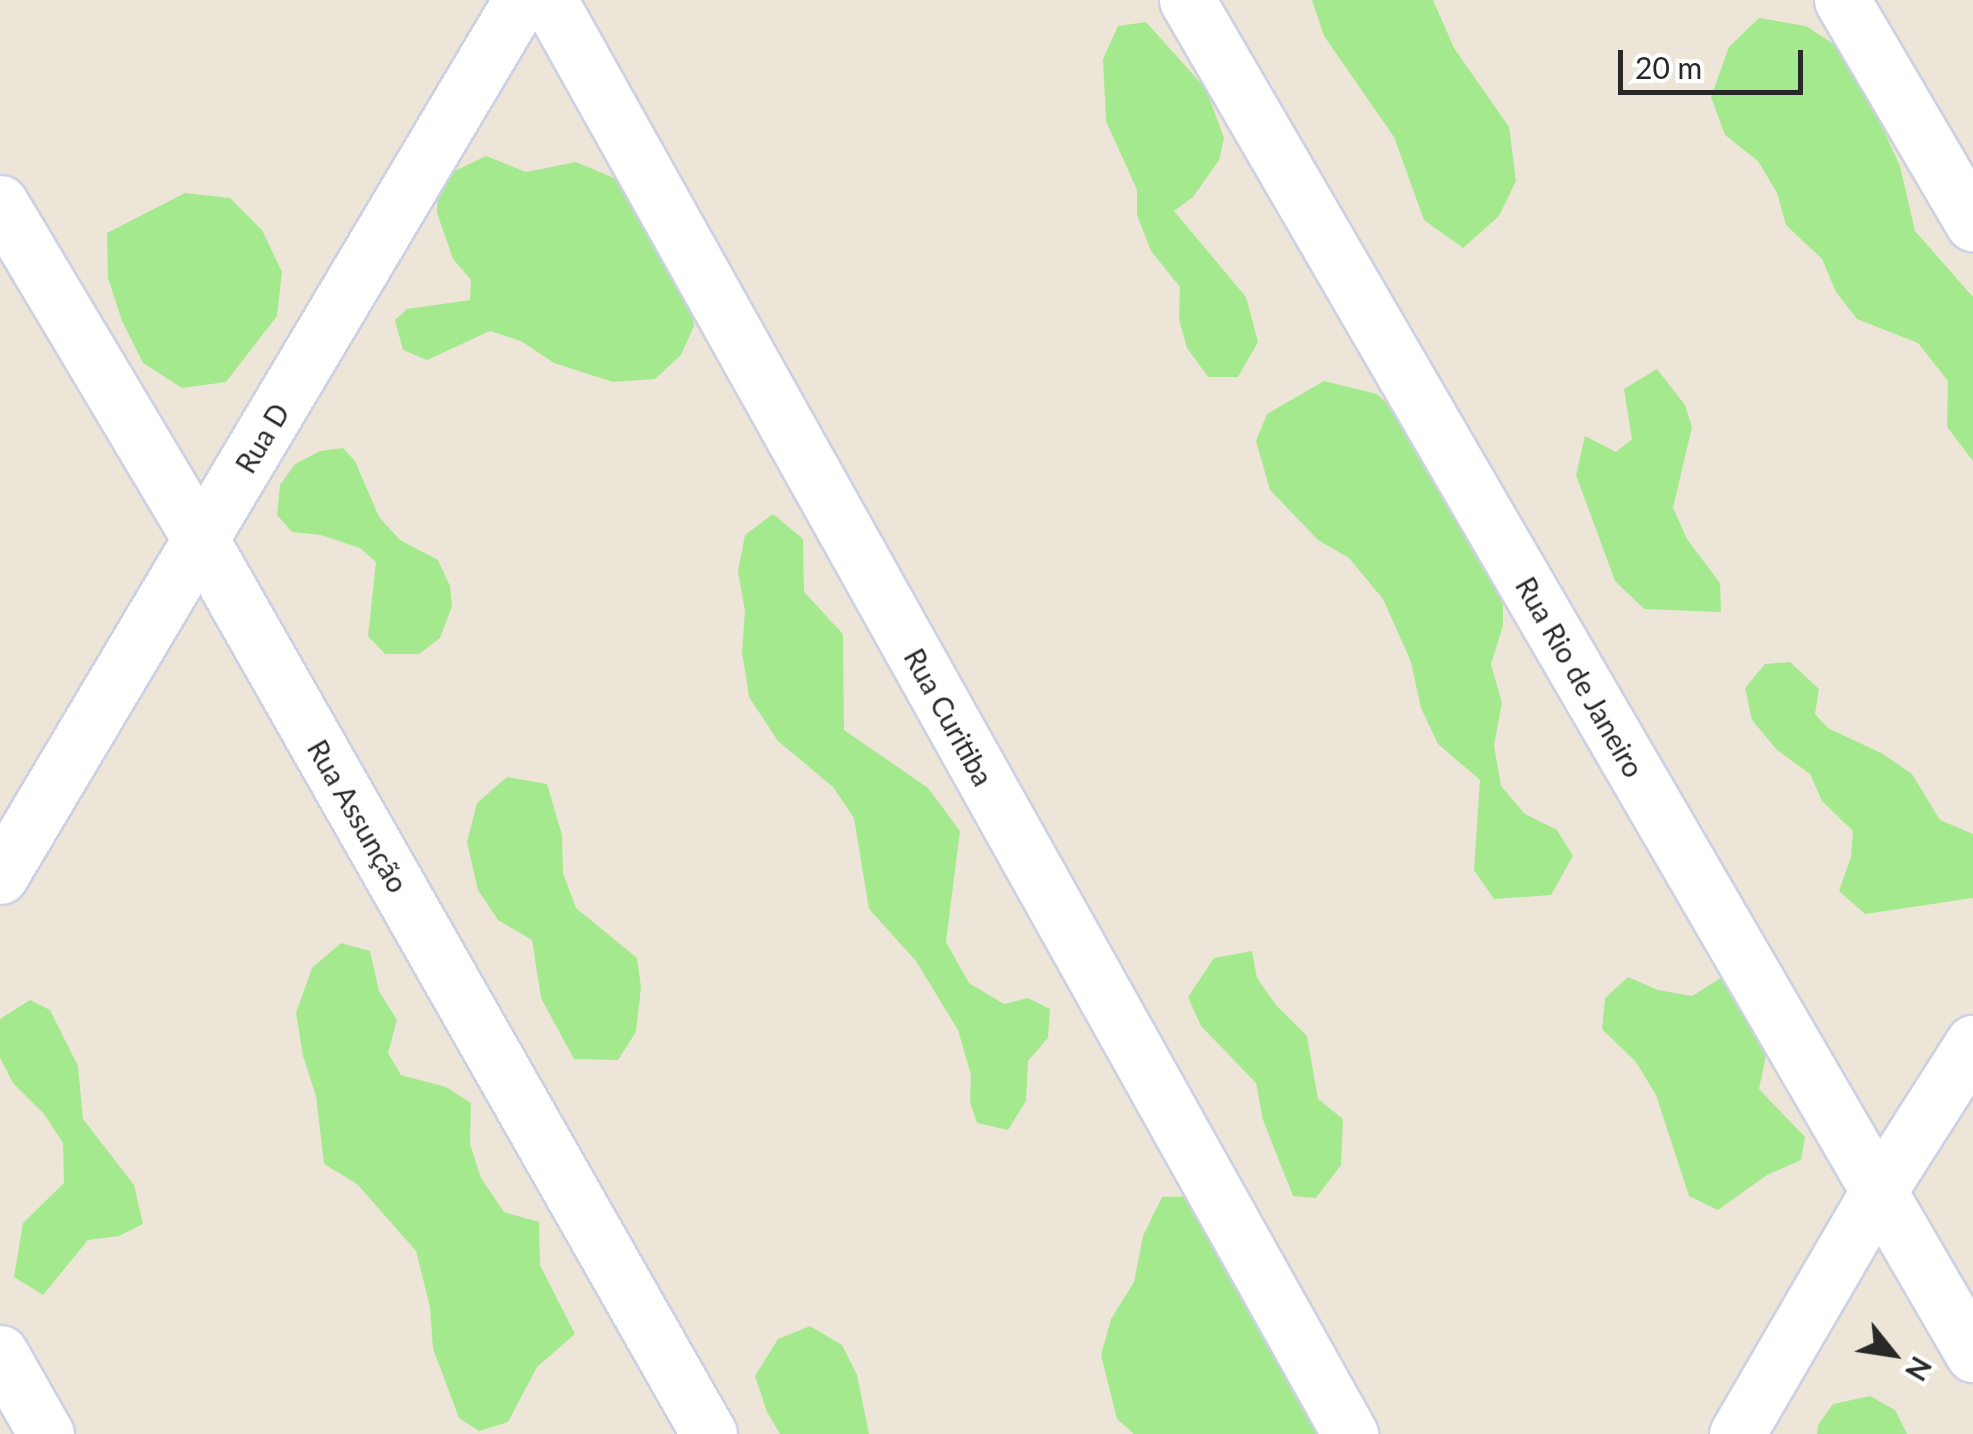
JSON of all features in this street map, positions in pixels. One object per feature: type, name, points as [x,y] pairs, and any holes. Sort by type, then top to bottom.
[{"type":"street","name":"Rua D","points":[[0,876],[521,0]]},
{"type":"street","name":"Rua Curitiba","points":[[549,0],[1350,1434]]},
{"type":"street","name":"Rua Rio de Janeiro","points":[[1187,0],[1973,1354]]},
{"type":"street","points":[[1842,0],[1973,223]]},
{"type":"street","name":"Rua Assunção","points":[[0,203],[201,540],[709,1434]]},
{"type":"street","points":[[1737,1434],[1878,1192],[1973,1042]]},
{"type":"street","points":[[0,1353],[46,1434]]},
{"type":"green space","points":[[1312,0],[1433,0],[1454,48],[1509,127],[1516,181],[1499,216],[1463,248],[1424,220],[1394,137],[1324,36]]},
{"type":"green space","points":[[1759,18],[1806,26],[1849,54],[1900,166],[1915,231],[1973,297],[1973,461],[1947,427],[1948,381],[1918,343],[1857,319],[1836,292],[1822,259],[1786,225],[1777,193],[1758,161],[1725,135],[1711,97],[1729,47]]},
{"type":"green space","points":[[1146,22],[1206,89],[1224,138],[1219,160],[1193,197],[1174,211],[1246,297],[1258,342],[1238,377],[1208,377],[1187,348],[1179,319],[1180,287],[1151,251],[1137,215],[1137,190],[1106,121],[1103,59],[1118,26]]},
{"type":"green space","points":[[486,156],[526,172],[576,162],[626,183],[688,283],[694,326],[681,355],[655,379],[613,382],[554,363],[521,341],[490,331],[427,360],[403,350],[395,320],[407,309],[470,300],[471,280],[453,259],[437,213],[438,179]]},
{"type":"green space","points":[[185,193],[230,198],[262,230],[282,272],[277,316],[226,382],[182,388],[143,363],[122,321],[108,278],[107,233]]},
{"type":"green space","points":[[1657,369],[1685,405],[1692,427],[1673,508],[1687,539],[1720,583],[1721,612],[1644,609],[1615,581],[1576,475],[1585,436],[1616,452],[1632,439],[1624,389]]},
{"type":"green space","points":[[1324,381],[1377,394],[1444,455],[1503,576],[1503,626],[1491,664],[1502,703],[1494,745],[1501,786],[1525,814],[1557,830],[1573,856],[1551,895],[1494,899],[1474,870],[1480,780],[1438,744],[1421,708],[1411,662],[1383,599],[1349,558],[1318,540],[1270,490],[1256,441],[1267,414]]},
{"type":"green space","points":[[343,448],[355,461],[379,517],[400,540],[438,560],[450,586],[452,606],[440,638],[419,654],[385,654],[368,636],[376,562],[360,548],[321,535],[292,532],[277,515],[280,485],[295,464],[320,451]]},
{"type":"green space","points":[[773,514],[803,539],[804,592],[843,634],[844,730],[928,788],[960,831],[946,942],[969,983],[1004,1004],[1028,998],[1050,1009],[1048,1038],[1028,1061],[1026,1101],[1008,1130],[977,1123],[970,1102],[971,1075],[958,1030],[916,961],[869,909],[854,818],[833,787],[778,741],[749,697],[742,652],[745,611],[738,571],[745,535]]},
{"type":"green space","points":[[1790,662],[1819,689],[1815,714],[1828,728],[1883,754],[1912,774],[1940,820],[1973,834],[1973,898],[1865,914],[1839,891],[1851,857],[1853,831],[1822,801],[1810,774],[1777,750],[1752,720],[1745,688],[1765,664]]},
{"type":"green space","points":[[507,777],[547,784],[562,835],[563,873],[576,908],[637,958],[641,987],[636,1032],[618,1060],[574,1059],[541,998],[532,940],[498,920],[478,890],[467,842],[477,803]]},
{"type":"green space","points":[[341,943],[370,951],[379,991],[397,1020],[388,1053],[401,1075],[446,1087],[471,1103],[470,1144],[481,1178],[504,1212],[539,1222],[540,1265],[575,1334],[537,1367],[508,1422],[479,1431],[459,1418],[433,1349],[430,1307],[416,1251],[357,1184],[324,1164],[316,1096],[303,1056],[296,1013],[312,968]]},
{"type":"green space","points":[[1252,951],[1257,978],[1276,1005],[1307,1036],[1318,1099],[1343,1119],[1341,1165],[1316,1198],[1293,1196],[1263,1120],[1256,1083],[1201,1026],[1188,997],[1214,958]]},
{"type":"green space","points":[[1727,974],[1770,1036],[1759,1089],[1805,1137],[1801,1160],[1767,1175],[1718,1210],[1689,1196],[1656,1095],[1636,1062],[1602,1029],[1605,998],[1628,977],[1658,990],[1692,996]]},
{"type":"green space","points":[[30,1000],[50,1010],[78,1066],[83,1119],[134,1185],[143,1224],[119,1236],[88,1240],[43,1295],[14,1277],[23,1223],[64,1183],[63,1143],[44,1114],[13,1083],[0,1058],[0,1019]]},
{"type":"green space","points":[[1198,1196],[1330,1434],[1134,1434],[1117,1419],[1101,1355],[1111,1319],[1134,1282],[1143,1236],[1162,1197]]},
{"type":"green space","points":[[810,1326],[842,1345],[857,1375],[869,1434],[780,1434],[767,1412],[755,1376],[778,1339]]},
{"type":"green space","points":[[1870,1396],[1895,1410],[1907,1434],[1817,1434],[1818,1425],[1833,1404]]}]
